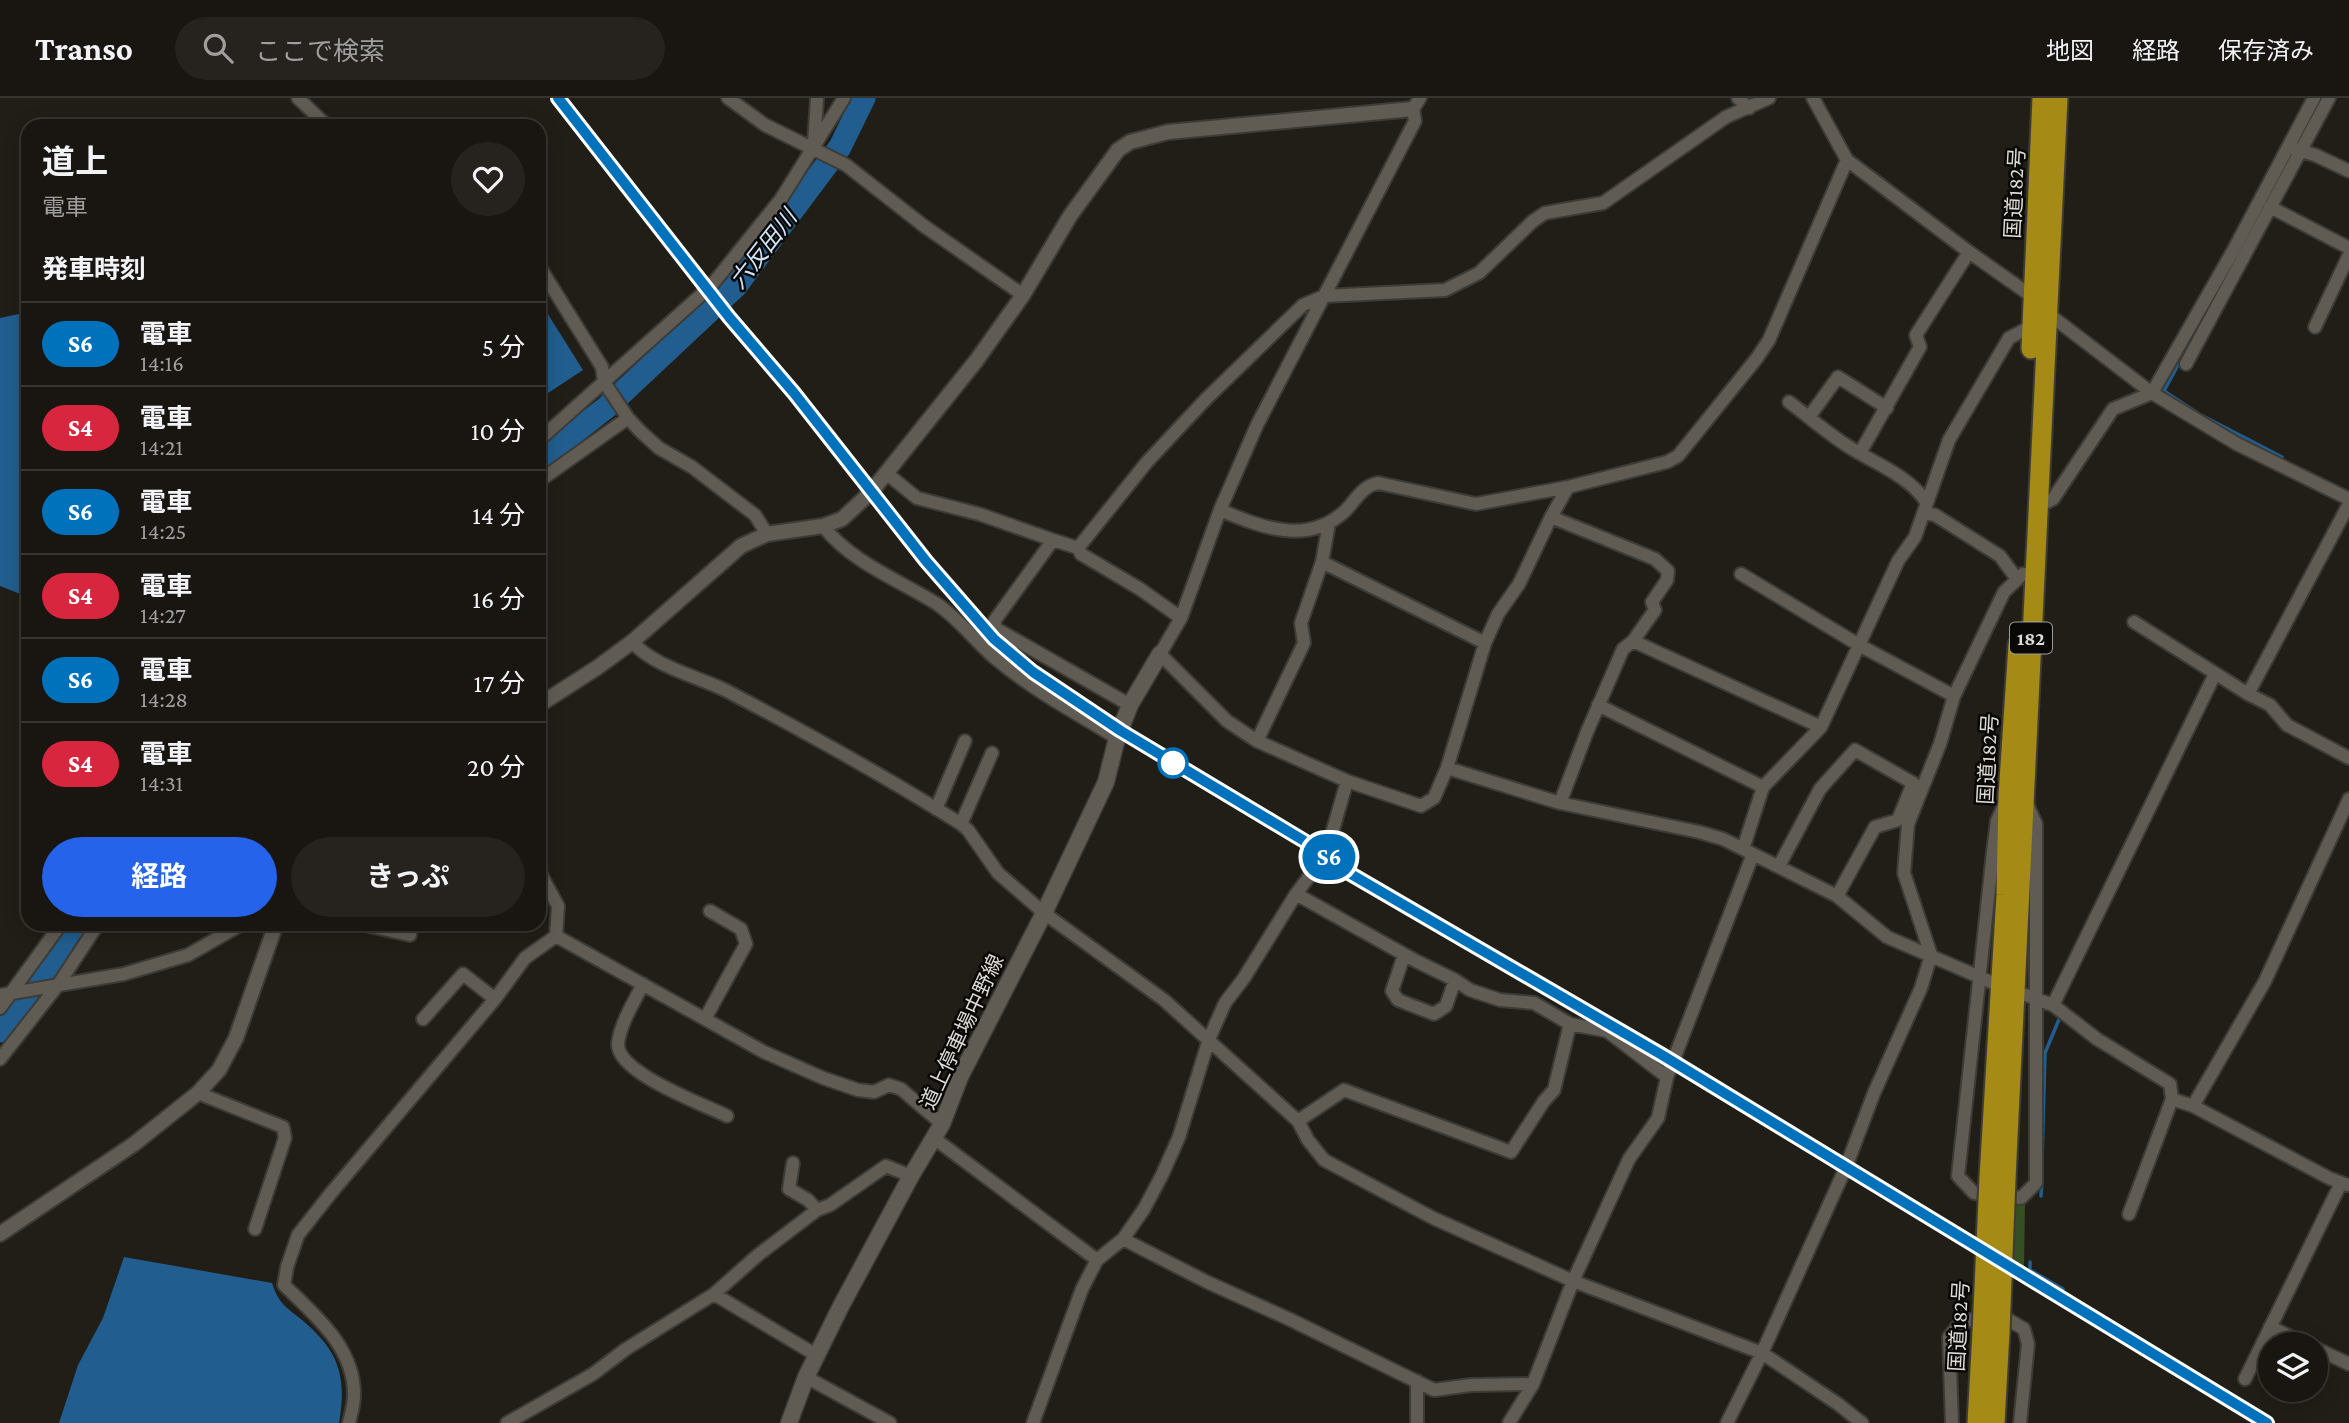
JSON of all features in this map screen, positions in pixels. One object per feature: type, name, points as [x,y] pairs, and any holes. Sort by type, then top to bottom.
[{"type":"highway","name":"国道182号","points":[[2025,576],[2037,507],[2039,319],[2033,297],[2042,98]]},
{"type":"highway","name":"国道182号","points":[[1995,1423],[1991,1332],[2006,895],[2016,797],[2039,319],[2058,98]]},
{"type":"highway","name":"国道182号","points":[[1978,1423],[1991,1332]]},
{"type":"main road","name":"道上停車場中野線","points":[[789,1423],[816,1355],[911,1176],[942,1124],[960,1077],[1044,913],[1106,782],[1117,738],[1130,705],[1160,654]]},
{"type":"street","points":[[298,98],[320,119]]},
{"type":"street","points":[[727,98],[765,125],[846,164],[924,226],[1023,295]]},
{"type":"street","points":[[814,148],[817,98]]},
{"type":"street","points":[[546,434],[606,385],[711,286],[781,199],[844,98]]},
{"type":"street","points":[[1738,98],[1749,108]]},
{"type":"street","points":[[1078,548],[1147,462],[1206,399],[1303,305],[1324,296],[1445,290],[1461,284],[1479,273],[1533,221],[1545,213],[1603,203],[1702,132],[1726,117],[1769,98]]},
{"type":"street","points":[[1813,98],[1847,160],[2033,297]]},
{"type":"street","points":[[2295,149],[2314,98]]},
{"type":"street","points":[[2037,507],[2053,499],[2113,409],[2152,393],[2185,356],[2295,149],[2327,99]]},
{"type":"street","points":[[546,700],[632,642],[741,546],[766,534],[823,526],[842,519],[871,492],[976,361],[1023,295],[1070,216],[1118,150],[1130,142],[1168,132],[1417,103],[1415,121],[1257,425],[1220,510],[1181,618],[1160,654],[1227,721],[1257,741],[1347,781],[1421,806],[1434,798],[1447,768],[1485,643],[1498,614],[1519,584],[1551,517],[1569,487]]},
{"type":"street","points":[[2295,149],[2349,171]]},
{"type":"street","points":[[1220,510],[1252,523],[1283,531],[1312,530],[1329,523],[1345,511],[1368,485],[1378,483],[1476,504],[1569,487],[1667,462],[1678,456],[1769,340],[1847,160]]},
{"type":"street","points":[[2265,206],[2349,248]]},
{"type":"street","points":[[1860,453],[1920,347],[1916,335],[1969,252]]},
{"type":"street","points":[[2315,327],[2349,255]]},
{"type":"street","points":[[546,277],[602,367],[606,385],[626,415],[659,448],[691,467],[755,514],[766,534]]},
{"type":"street","points":[[1508,1423],[1533,1384],[1573,1281],[1629,1159],[1658,1118],[1667,1077],[1748,851],[1763,788],[1821,727],[1898,561],[1915,537],[1955,428],[2009,338],[2039,319],[2152,393],[2237,444],[2349,501],[2248,694]]},
{"type":"street","points":[[1809,417],[1839,377],[1887,408]]},
{"type":"street","points":[[1789,402],[1846,445],[1888,469],[1923,496],[1925,508]]},
{"type":"street","points":[[546,476],[626,415]]},
{"type":"street","points":[[886,473],[917,498],[979,514],[1078,548],[1081,554],[1140,589],[1181,618]]},
{"type":"street","points":[[1727,1423],[1762,1353],[1846,1167],[1874,1093],[1921,988],[1931,955],[1904,873],[1908,824],[1940,744],[1954,696],[2004,592],[2025,576],[2000,556],[1925,508]]},
{"type":"street","points":[[1551,517],[1655,559],[1668,571],[1667,580],[1652,602],[1655,610],[1623,649],[1560,803]]},
{"type":"street","points":[[1257,741],[1304,643],[1301,622],[1322,562],[1329,523]]},
{"type":"street","points":[[823,526],[874,569],[939,606],[997,660],[1117,738]]},
{"type":"street","points":[[1053,540],[995,621],[995,628],[1130,705]]},
{"type":"street","points":[[1322,562],[1485,643]]},
{"type":"street","points":[[1741,574],[1859,645],[1954,696]]},
{"type":"street","points":[[2134,622],[2215,674],[2270,705],[2287,725],[2349,758]]},
{"type":"street","points":[[1633,640],[1821,727]]},
{"type":"street","points":[[632,642],[663,665],[735,695],[864,764],[961,824],[998,873],[1044,913],[1164,1000],[1298,1121],[1308,1140],[1324,1160],[1433,1218],[1573,1281],[1762,1353],[1862,1423]]},
{"type":"street","points":[[2053,1006],[2215,674]]},
{"type":"street","points":[[1598,705],[1763,788]]},
{"type":"street","points":[[936,809],[965,741]]},
{"type":"street","points":[[1779,866],[1820,789],[1855,751],[1913,783],[1898,820],[1875,827],[1837,895]]},
{"type":"street","points":[[961,824],[992,753]]},
{"type":"street","points":[[1447,768],[1560,803],[1699,831],[1723,839],[1837,895],[1887,937],[1985,979]]},
{"type":"street","points":[[1033,1423],[1082,1289],[1097,1260],[1122,1239],[1144,1209],[1163,1175],[1179,1137],[1209,1039],[1225,1003],[1244,978],[1296,894],[1326,854],[1347,781]]},
{"type":"street","points":[[2016,797],[2036,824],[2031,997],[2036,1183],[2021,1198],[1974,1193],[1958,1176],[1985,979],[1997,821],[2016,797]]},
{"type":"street","points":[[2193,1106],[2265,981],[2349,799]]},
{"type":"street","points":[[546,885],[558,906],[556,936]]},
{"type":"street","points":[[1296,894],[1470,990],[1500,1000],[1534,1003],[1570,1024],[1606,1031],[1667,1077]]},
{"type":"street","points":[[706,1017],[746,944],[741,929],[710,911]]},
{"type":"street","points":[[0,1008],[56,931]]},
{"type":"street","points":[[0,1059],[92,931]]},
{"type":"street","points":[[9,994],[124,974],[188,955],[230,931]]},
{"type":"street","points":[[0,1234],[134,1144],[198,1093],[219,1070],[236,1038],[274,931]]},
{"type":"street","points":[[392,931],[410,935]]},
{"type":"street","points":[[556,936],[706,1017],[764,1052],[858,1090],[874,1092],[889,1085],[901,1089],[942,1124]]},
{"type":"street","points":[[349,1423],[354,1397],[349,1362],[337,1341],[284,1285],[298,1235],[495,999],[525,958],[556,936]]},
{"type":"street","points":[[1404,954],[1392,991],[1398,1000],[1434,1014],[1446,1006],[1455,980]]},
{"type":"street","points":[[423,1019],[463,974],[495,999]]},
{"type":"street","points":[[643,984],[621,1032],[618,1045],[620,1056],[642,1075],[727,1116]]},
{"type":"street","points":[[2031,997],[2053,1006],[2097,1039],[2171,1084],[2172,1099],[2129,1214]]},
{"type":"street","points":[[1298,1121],[1344,1090],[1511,1152],[1554,1090],[1570,1024]]},
{"type":"street","points":[[198,1093],[283,1127],[285,1138],[254,1229]]},
{"type":"street","points":[[2172,1099],[2193,1106],[2345,1184],[2245,1379]]},
{"type":"street","points":[[934,1139],[1097,1260]]},
{"type":"street","points":[[793,1163],[789,1189],[808,1200],[817,1210]]},
{"type":"street","points":[[507,1423],[593,1374],[626,1349],[714,1294],[758,1255],[817,1210],[830,1205],[886,1166],[911,1176]]},
{"type":"street","points":[[1122,1239],[1434,1390],[1471,1385],[1533,1384]]},
{"type":"street","points":[[714,1294],[816,1355]]},
{"type":"street","points":[[1952,1423],[1949,1337],[1961,1322],[1975,1319],[2009,1320],[2024,1329],[2028,1344],[2020,1423]]},
{"type":"street","points":[[2270,1327],[2281,1332]]},
{"type":"street","points":[[2328,1354],[2349,1364]]},
{"type":"street","points":[[806,1377],[890,1423]]},
{"type":"street","points":[[1417,1381],[1417,1423]]},
{"type":"green space","points":[[1999,1200],[2025,1202],[2024,1267],[1990,1243]]},
{"type":"water","points":[[546,311],[583,370],[546,394]]},
{"type":"water","points":[[21,314],[21,594],[0,586],[0,318]]},
{"type":"water","points":[[124,1257],[272,1283],[283,1304],[315,1331],[332,1354],[341,1378],[339,1423],[59,1423],[78,1365],[103,1318]]},
{"type":"waterway","name":"六反田川","points":[[546,455],[607,407],[736,286],[840,147],[864,98]]},
{"type":"waterway","points":[[2230,268],[2164,391],[2199,414],[2282,457]]},
{"type":"waterway","name":"六反田川","points":[[0,1031],[74,931]]},
{"type":"waterway","points":[[2042,1163],[2045,1053],[2060,1017]]},
{"type":"waterway","points":[[2041,1196],[2042,1181]]},
{"type":"waterway","points":[[2030,1262],[2030,1270],[2063,1289]]},
{"type":"railway","points":[[558,98],[729,317],[794,393],[926,561],[994,639],[1033,672],[1121,731],[1326,854],[1349,873],[1662,1055],[2267,1423]]},
{"type":"train","name":"S6","points":[[558,98],[702,284],[794,393],[926,561],[994,639],[1033,672],[1138,742],[1326,854],[1349,873],[1662,1055],[2267,1423]]}]
